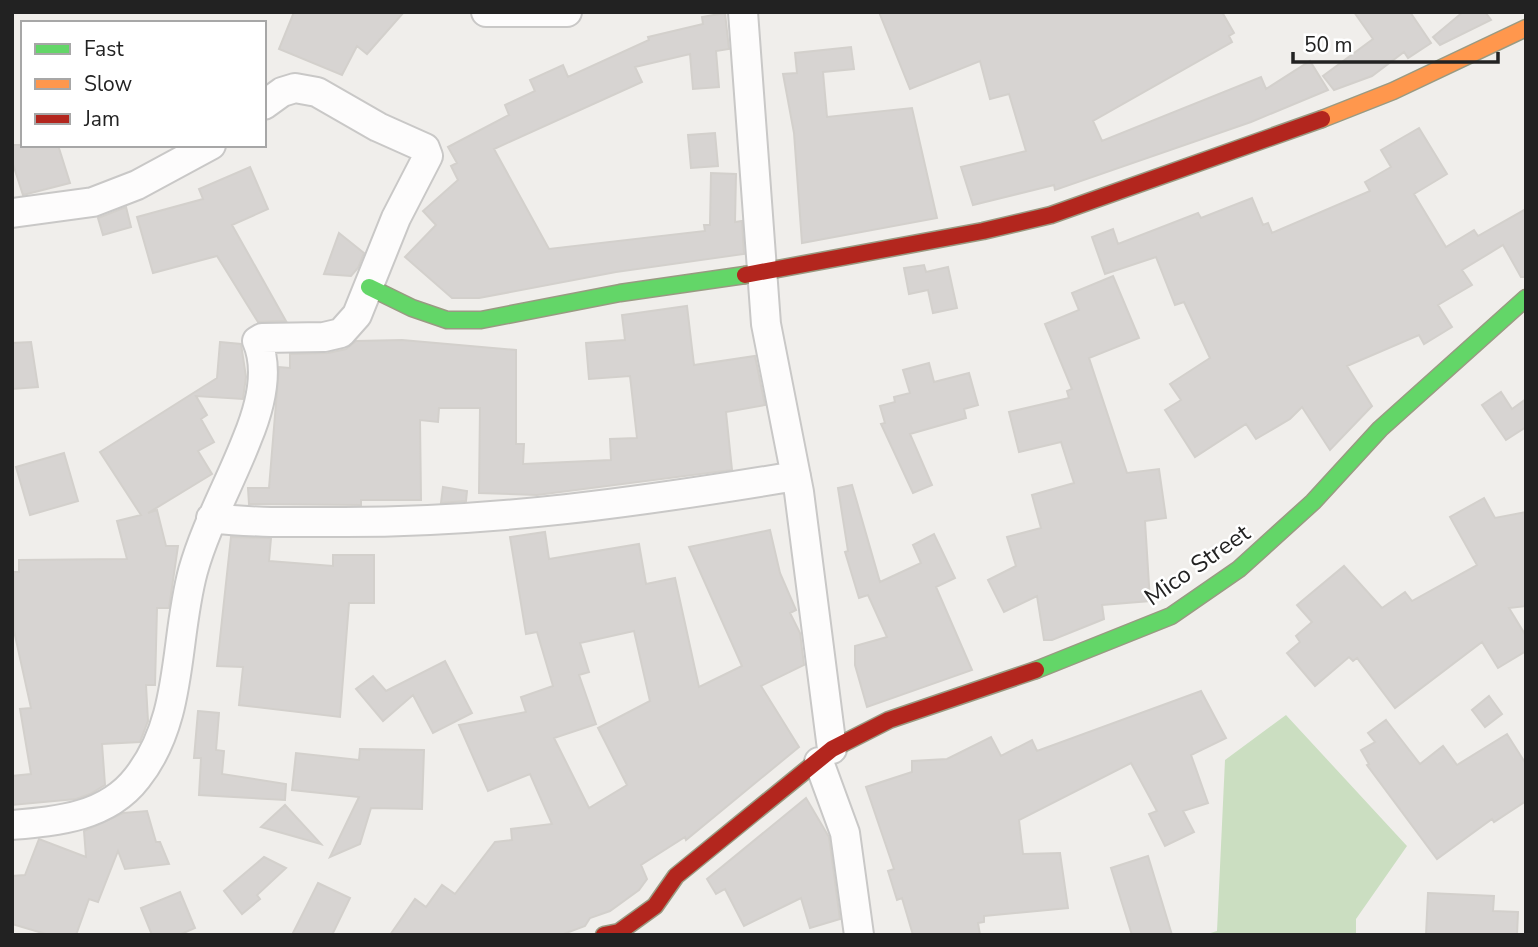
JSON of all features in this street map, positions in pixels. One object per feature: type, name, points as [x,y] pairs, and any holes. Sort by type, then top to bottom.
[{"type":"street","points":[[486,12],[567,12]]},
{"type":"street","points":[[743,12],[766,324],[796,477],[825,755],[845,833],[859,935]]},
{"type":"street","points":[[369,287],[412,308],[447,320],[481,320],[620,293],[763,273],[983,231],[1051,215],[1325,118],[1393,91],[1526,28]]},
{"type":"street","points":[[12,825],[77,817],[107,804],[137,778],[156,748],[172,708],[182,616],[211,519],[254,420],[262,371],[258,339],[324,337],[341,333],[357,315],[396,218],[426,162],[427,152],[317,92],[295,88],[282,92],[266,104]]},
{"type":"street","points":[[12,214],[93,202],[137,186],[207,147]]},
{"type":"street","name":"Mico Street","points":[[604,935],[619,932],[656,906],[676,876],[825,755],[889,720],[1009,681],[1171,616],[1239,569],[1313,502],[1380,429],[1526,298]]},
{"type":"street","points":[[211,519],[249,523],[389,523],[497,518],[608,506],[796,477]]},
{"type":"green space","points":[[1286,715],[1407,846],[1356,919],[1356,935],[1204,935],[1217,931],[1225,760]]},
{"type":"building","points":[[294,12],[404,12],[367,54],[357,46],[342,75],[279,49]]},
{"type":"building","points":[[879,12],[1222,12],[1234,33],[1229,36],[1232,42],[1093,121],[1102,141],[1261,77],[1266,89],[1310,61],[1328,90],[1251,122],[1055,190],[1054,185],[973,205],[961,167],[1026,151],[1009,94],[990,99],[980,61],[910,89]]},
{"type":"building","points":[[1354,12],[1410,12],[1431,43],[1408,58],[1404,52],[1372,76],[1334,90],[1323,76],[1373,39]]},
{"type":"building","points":[[1463,12],[1485,12],[1491,20],[1440,45],[1433,37]]},
{"type":"building","points":[[725,13],[729,49],[716,51],[719,87],[693,89],[690,54],[635,67],[642,82],[494,149],[549,249],[705,231],[704,225],[710,225],[711,173],[736,174],[735,222],[742,221],[744,254],[616,272],[479,298],[452,298],[405,257],[436,225],[423,211],[458,180],[451,166],[457,163],[448,147],[509,115],[505,105],[535,91],[530,80],[563,65],[568,77],[649,40],[648,37],[703,24],[702,17]]},
{"type":"building","points":[[851,47],[854,69],[823,72],[827,117],[912,108],[937,218],[802,243],[794,133],[783,74],[797,73],[795,53]]},
{"type":"building","points":[[1419,128],[1447,174],[1414,194],[1446,247],[1474,230],[1478,236],[1526,209],[1526,277],[1521,277],[1503,245],[1462,270],[1472,285],[1438,305],[1452,327],[1424,344],[1419,335],[1347,366],[1372,406],[1330,450],[1302,407],[1290,419],[1256,439],[1246,424],[1195,457],[1165,410],[1181,400],[1170,384],[1210,358],[1184,302],[1175,305],[1156,257],[1105,274],[1092,237],[1113,229],[1118,244],[1198,213],[1201,218],[1252,198],[1263,225],[1268,223],[1272,233],[1370,191],[1365,182],[1391,167],[1381,150]]},
{"type":"building","points":[[715,133],[718,166],[691,168],[688,135]]},
{"type":"building","points":[[12,145],[59,147],[70,183],[23,195],[12,161]]},
{"type":"building","points":[[250,167],[268,209],[232,225],[286,321],[258,322],[217,256],[153,273],[137,217],[203,199],[199,189]]},
{"type":"building","points":[[126,207],[131,227],[103,235],[98,218]]},
{"type":"building","points":[[339,233],[364,253],[358,268],[351,276],[324,274]]},
{"type":"building","points":[[924,265],[926,272],[948,267],[957,308],[933,313],[928,290],[909,294],[904,268]]},
{"type":"building","points":[[1113,276],[1139,338],[1089,358],[1127,473],[1159,469],[1166,518],[1145,521],[1150,601],[1102,605],[1104,619],[1052,640],[1044,640],[1037,596],[1004,612],[988,580],[1016,566],[1007,537],[1041,528],[1032,495],[1074,483],[1061,442],[1019,452],[1009,412],[1069,398],[1067,391],[1072,389],[1045,324],[1079,310],[1072,293]]},
{"type":"building","points":[[687,306],[694,365],[755,356],[765,405],[726,412],[732,470],[537,495],[479,493],[480,408],[439,408],[438,422],[420,420],[421,500],[361,500],[361,505],[249,504],[248,488],[269,488],[279,367],[290,368],[290,354],[328,353],[346,349],[356,341],[402,340],[516,350],[516,444],[524,444],[523,464],[611,460],[610,439],[637,438],[630,376],[589,379],[586,343],[625,340],[622,315]]},
{"type":"building","points":[[31,342],[38,387],[12,389],[12,343]]},
{"type":"building","points":[[220,342],[241,344],[246,377],[243,399],[196,396],[207,415],[201,419],[214,442],[198,451],[212,474],[148,513],[157,510],[166,546],[178,546],[169,608],[157,608],[155,685],[146,685],[148,721],[140,742],[102,744],[105,785],[90,794],[76,799],[12,805],[12,776],[31,774],[20,709],[31,708],[14,631],[14,572],[19,572],[19,560],[127,559],[117,521],[141,515],[100,452],[217,378]]},
{"type":"building","points":[[929,363],[934,382],[969,373],[978,405],[964,409],[966,418],[910,434],[932,485],[913,493],[881,424],[885,423],[880,406],[895,402],[894,397],[910,393],[903,370]]},
{"type":"building","points":[[1501,392],[1512,409],[1526,399],[1526,427],[1506,440],[1482,405]]},
{"type":"building","points":[[64,453],[78,501],[30,515],[16,467]]},
{"type":"building","points":[[852,485],[880,582],[921,563],[913,545],[934,534],[955,578],[936,587],[972,670],[867,707],[855,665],[855,646],[887,637],[868,595],[859,598],[845,552],[848,551],[838,488]]},
{"type":"building","points":[[443,487],[467,491],[466,501],[441,503]]},
{"type":"building","points":[[1484,498],[1495,518],[1526,512],[1526,606],[1509,608],[1526,636],[1526,651],[1498,668],[1482,642],[1395,708],[1357,658],[1353,661],[1349,657],[1315,686],[1287,653],[1300,642],[1296,636],[1312,622],[1297,605],[1344,566],[1382,608],[1405,592],[1412,601],[1477,565],[1450,517]]},
{"type":"building","points":[[770,530],[780,573],[796,610],[790,613],[800,633],[804,665],[761,686],[799,747],[686,840],[685,837],[641,865],[647,879],[639,890],[610,911],[590,918],[585,926],[561,935],[390,935],[415,899],[426,907],[442,885],[455,894],[495,842],[512,840],[511,829],[552,824],[530,774],[488,791],[459,725],[526,712],[521,697],[553,686],[537,632],[526,634],[510,537],[545,532],[549,559],[639,544],[646,584],[675,578],[699,687],[742,666],[689,547]],"holes":[[[634,631],[650,701],[598,728],[627,785],[589,808],[554,738],[596,724],[579,675],[589,672],[580,643]]]},
{"type":"building","points":[[231,537],[271,538],[269,561],[333,566],[333,555],[374,555],[374,603],[349,603],[340,717],[239,705],[243,667],[217,666]]},
{"type":"building","points":[[445,661],[472,713],[433,733],[413,695],[383,721],[356,689],[373,676],[386,691]]},
{"type":"building","points":[[1201,691],[1226,738],[1191,755],[1208,803],[1183,811],[1194,832],[1165,846],[1149,814],[1157,811],[1131,763],[1019,820],[1023,854],[1060,853],[1068,908],[984,916],[984,922],[978,923],[980,935],[913,935],[902,898],[897,900],[888,871],[894,869],[866,787],[912,772],[912,761],[947,759],[991,737],[1001,756],[1032,740],[1037,751]]},
{"type":"building","points":[[1489,696],[1502,714],[1485,727],[1472,710]]},
{"type":"building","points":[[198,711],[219,713],[216,750],[224,751],[222,774],[286,784],[285,800],[199,795],[201,758],[194,758]]},
{"type":"building","points":[[1386,720],[1420,764],[1443,746],[1457,765],[1507,734],[1526,764],[1526,801],[1494,822],[1492,819],[1437,859],[1367,765],[1369,764],[1361,750],[1375,742],[1368,733]]},
{"type":"building","points":[[360,749],[424,750],[422,809],[371,808],[360,844],[330,857],[359,797],[292,790],[296,753],[359,760]]},
{"type":"building","points":[[806,798],[829,837],[840,919],[810,928],[801,898],[744,926],[725,889],[716,894],[707,879]]},
{"type":"building","points":[[285,805],[321,844],[261,827]]},
{"type":"building","points":[[147,811],[156,842],[160,842],[169,864],[125,869],[118,851],[98,902],[89,899],[76,935],[49,935],[12,924],[12,876],[25,875],[39,839],[86,857],[84,831],[123,813]]},
{"type":"building","points":[[1148,856],[1172,935],[1132,935],[1111,868]]},
{"type":"building","points":[[264,857],[286,868],[257,895],[260,899],[242,914],[224,891]]},
{"type":"building","points":[[318,883],[350,898],[332,935],[292,935]]},
{"type":"building","points":[[180,892],[195,928],[179,935],[152,935],[141,908]]},
{"type":"building","points":[[1428,893],[1494,896],[1493,911],[1518,912],[1517,935],[1426,935]]},
{"type":"traffic: fast","points":[[369,287],[412,308],[447,320],[481,320],[620,293],[745,275]]},
{"type":"traffic: fast","points":[[1036,670],[1171,616],[1239,569],[1313,502],[1380,429],[1526,298]]},
{"type":"traffic: slow","points":[[1322,119],[1393,91],[1526,28]]},
{"type":"traffic: jam","points":[[745,275],[983,231],[1051,215],[1322,119]]},
{"type":"traffic: jam","points":[[604,935],[619,932],[655,906],[676,876],[832,749],[889,720],[1036,670]]}]
